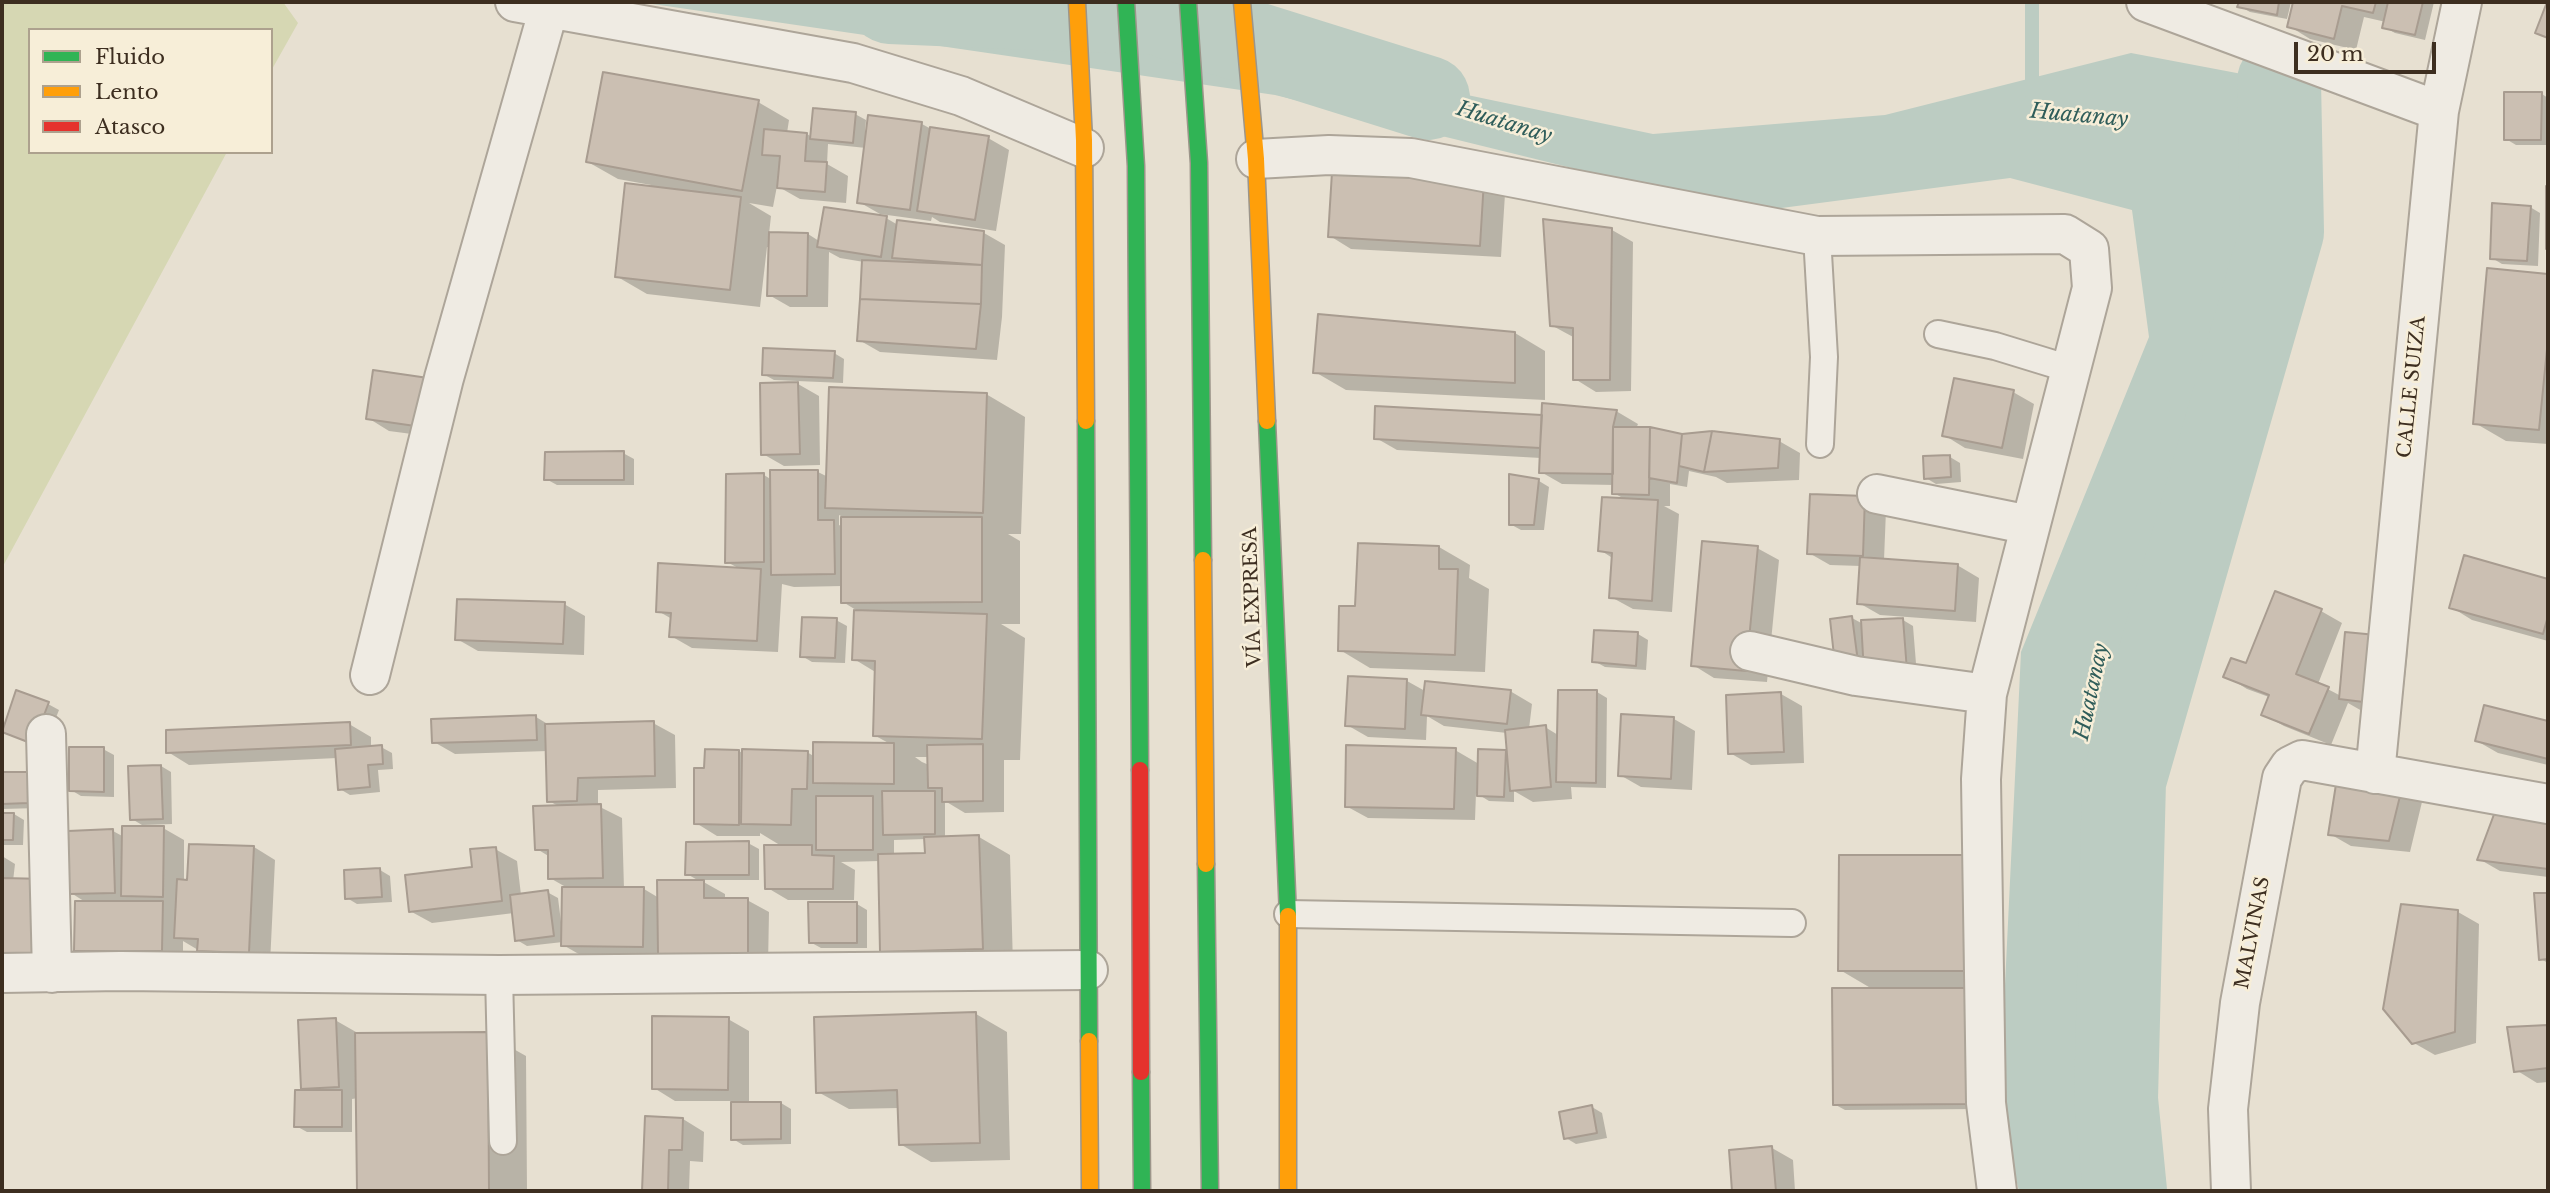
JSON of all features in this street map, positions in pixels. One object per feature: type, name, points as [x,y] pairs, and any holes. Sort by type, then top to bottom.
[{"type":"main road","points":[[1077,2],[1084,144],[1090,1191]]},
{"type":"main road","points":[[1126,2],[1136,166],[1142,1191]]},
{"type":"main road","points":[[1188,2],[1199,163],[1210,1191]]},
{"type":"main road","name":"VÍA EXPRESA","points":[[1242,2],[1255,152],[1288,914],[1288,1191]]},
{"type":"street","points":[[2146,2],[2439,111]]},
{"type":"street","name":"CALLE SUIZA","points":[[2375,774],[2439,111],[2462,2]]},
{"type":"street","points":[[370,674],[444,378],[532,5],[853,63],[961,96],[1084,144]]},
{"type":"street","points":[[1255,152],[1411,158],[1817,236],[2065,234],[2089,249],[2092,288],[1987,694],[1981,779],[1986,1103],[1997,1191]]},
{"type":"street","points":[[1877,494],[2029,525]]},
{"type":"street","points":[[1750,651],[1856,676],[1987,694]]},
{"type":"street","points":[[46,734],[52,972]]},
{"type":"street","name":"MALVINAS","points":[[2231,1191],[2228,1109],[2239,1003],[2282,778],[2290,766],[2302,760],[2375,774]]},
{"type":"street","points":[[2375,774],[2548,804]]},
{"type":"street","points":[[2,973],[120,971],[499,975],[1088,970]]},
{"type":"lane","points":[[1817,236],[1824,357],[1820,444]]},
{"type":"lane","points":[[1938,334],[1995,346],[2070,369]]},
{"type":"lane","points":[[1288,914],[1792,923]]},
{"type":"lane","points":[[499,975],[503,1141]]},
{"type":"green space","points":[[2,2],[283,2],[298,23],[273,67],[273,28],[28,28],[28,154],[226,154],[2,568]]},
{"type":"water","points":[[639,2],[994,2],[1053,8],[1653,134],[1885,115],[2131,53],[2279,81],[2282,232],[2124,781],[2116,1099],[2125,1191],[2019,1191],[1999,1110],[2021,652],[2149,337],[2132,210],[2010,178],[1751,212],[1275,95]]},
{"type":"building","points":[[2239,2],[2279,2],[2277,15],[2237,7]]},
{"type":"building","points":[[2293,2],[2376,2],[2373,13],[2342,6],[2334,39],[2287,27]]},
{"type":"building","points":[[2388,2],[2423,2],[2415,35],[2382,28]]},
{"type":"building","points":[[2548,2],[2548,38],[2535,33]]},
{"type":"building","points":[[603,72],[759,100],[742,191],[586,162]]},
{"type":"building","points":[[2504,92],[2542,92],[2541,140],[2504,140]]},
{"type":"building","points":[[813,108],[856,112],[853,143],[810,139]]},
{"type":"building","points":[[868,115],[922,122],[910,210],[857,203]]},
{"type":"building","points":[[930,127],[989,136],[975,220],[917,211]]},
{"type":"building","points":[[764,129],[807,133],[805,161],[827,162],[825,192],[777,188],[780,156],[762,155]]},
{"type":"building","points":[[1332,172],[1484,180],[1480,246],[1328,237]]},
{"type":"building","points":[[625,183],[741,197],[730,290],[615,277]]},
{"type":"building","points":[[2548,186],[2548,249],[2546,249]]},
{"type":"building","points":[[2492,203],[2531,206],[2527,261],[2490,259]]},
{"type":"building","points":[[824,207],[887,216],[881,257],[817,247]]},
{"type":"building","points":[[1543,219],[1612,228],[1610,380],[1573,380],[1573,328],[1550,326]]},
{"type":"building","points":[[897,220],[984,231],[982,265],[892,258]]},
{"type":"building","points":[[769,232],[808,233],[807,296],[767,296]]},
{"type":"building","points":[[862,260],[982,265],[981,304],[860,299]]},
{"type":"building","points":[[2487,268],[2548,274],[2548,339],[2539,430],[2473,424]]},
{"type":"building","points":[[860,299],[981,304],[976,349],[857,341]]},
{"type":"building","points":[[1318,314],[1515,332],[1515,383],[1313,373]]},
{"type":"building","points":[[763,348],[835,351],[833,378],[762,375]]},
{"type":"building","points":[[373,370],[435,379],[429,428],[366,419]]},
{"type":"building","points":[[1954,378],[2014,390],[2002,448],[1942,436]]},
{"type":"building","points":[[798,382],[800,454],[761,455],[760,383]]},
{"type":"building","points":[[829,387],[987,393],[983,513],[825,508]]},
{"type":"building","points":[[1542,403],[1617,410],[1613,427],[1613,474],[1539,473]]},
{"type":"building","points":[[1375,406],[1542,415],[1540,448],[1374,439]]},
{"type":"building","points":[[1613,427],[1650,427],[1649,495],[1612,494]]},
{"type":"building","points":[[1650,427],[1682,434],[1677,483],[1649,478]]},
{"type":"building","points":[[1712,431],[1704,472],[1679,466],[1682,434]]},
{"type":"building","points":[[1712,431],[1780,439],[1778,468],[1704,472]]},
{"type":"building","points":[[624,451],[624,480],[544,480],[545,452]]},
{"type":"building","points":[[1950,455],[1951,477],[1924,479],[1923,456]]},
{"type":"building","points":[[770,470],[818,470],[818,520],[834,520],[835,574],[771,575]]},
{"type":"building","points":[[764,473],[764,562],[725,563],[726,474]]},
{"type":"building","points":[[1509,474],[1539,479],[1534,525],[1509,525]]},
{"type":"building","points":[[1810,494],[1865,496],[1863,556],[1807,554]]},
{"type":"building","points":[[1602,497],[1658,500],[1652,601],[1609,598],[1612,553],[1598,551]]},
{"type":"building","points":[[841,517],[982,517],[982,602],[841,603]]},
{"type":"building","points":[[1702,541],[1758,546],[1746,671],[1691,666]]},
{"type":"building","points":[[1358,543],[1439,546],[1439,569],[1458,569],[1455,655],[1338,651],[1339,606],[1355,606]]},
{"type":"building","points":[[2464,555],[2548,579],[2548,616],[2543,634],[2449,608]]},
{"type":"building","points":[[1860,557],[1958,564],[1955,611],[1857,604]]},
{"type":"building","points":[[658,563],[761,569],[757,641],[669,637],[671,613],[656,612]]},
{"type":"building","points":[[2275,591],[2322,609],[2296,674],[2329,687],[2309,734],[2261,715],[2269,695],[2223,677],[2231,658],[2246,663]]},
{"type":"building","points":[[457,599],[565,602],[563,644],[455,640]]},
{"type":"building","points":[[854,610],[987,614],[982,739],[873,736],[875,661],[852,660]]},
{"type":"building","points":[[1852,616],[1858,662],[1835,665],[1830,619]]},
{"type":"building","points":[[802,617],[837,618],[835,658],[800,657]]},
{"type":"building","points":[[1903,618],[1907,671],[1864,674],[1861,620]]},
{"type":"building","points":[[1594,630],[1638,632],[1636,666],[1592,662]]},
{"type":"building","points":[[2345,632],[2387,636],[2380,704],[2339,699]]},
{"type":"building","points":[[1348,676],[1407,679],[1405,729],[1345,726]]},
{"type":"building","points":[[1425,681],[1511,690],[1507,724],[1421,715]]},
{"type":"building","points":[[16,690],[49,702],[33,744],[2,732]]},
{"type":"building","points":[[1558,690],[1597,690],[1596,783],[1556,782]]},
{"type":"building","points":[[1781,692],[1784,752],[1728,754],[1726,695]]},
{"type":"building","points":[[2484,705],[2548,721],[2548,759],[2475,741]]},
{"type":"building","points":[[1621,714],[1674,717],[1671,779],[1618,776]]},
{"type":"building","points":[[536,715],[537,740],[432,743],[431,719]]},
{"type":"building","points":[[654,721],[655,776],[578,778],[577,801],[547,802],[545,724]]},
{"type":"building","points":[[350,722],[351,745],[166,753],[166,730]]},
{"type":"building","points":[[1546,725],[1551,787],[1510,791],[1505,730]]},
{"type":"building","points":[[813,742],[894,743],[894,784],[813,783]]},
{"type":"building","points":[[983,744],[983,801],[942,802],[942,788],[928,788],[927,745]]},
{"type":"building","points":[[382,745],[383,764],[368,765],[370,787],[338,790],[335,749]]},
{"type":"building","points":[[1346,745],[1456,748],[1454,809],[1345,807]]},
{"type":"building","points":[[69,747],[104,747],[104,792],[69,791]]},
{"type":"building","points":[[705,749],[739,750],[739,825],[694,824],[694,768],[704,768]]},
{"type":"building","points":[[742,749],[808,751],[807,789],[792,789],[791,825],[741,824]]},
{"type":"building","points":[[1478,749],[1506,750],[1504,797],[1477,796]]},
{"type":"building","points":[[161,765],[163,819],[130,820],[128,766]]},
{"type":"building","points":[[2,772],[29,772],[29,803],[2,804]]},
{"type":"building","points":[[2337,778],[2402,788],[2389,841],[2328,835]]},
{"type":"building","points":[[882,791],[935,791],[935,834],[883,835]]},
{"type":"building","points":[[816,796],[873,796],[873,850],[816,850]]},
{"type":"building","points":[[601,804],[603,878],[548,879],[548,850],[535,850],[533,806]]},
{"type":"building","points":[[2496,809],[2548,819],[2548,869],[2477,860]]},
{"type":"building","points":[[2,813],[14,813],[13,840],[2,840]]},
{"type":"building","points":[[122,826],[164,826],[163,897],[121,896]]},
{"type":"building","points":[[113,829],[115,893],[69,894],[68,831]]},
{"type":"building","points":[[979,835],[983,949],[880,952],[878,854],[925,853],[924,837]]},
{"type":"building","points":[[749,841],[749,875],[685,875],[686,842]]},
{"type":"building","points":[[189,844],[254,846],[249,953],[197,951],[198,939],[174,938],[177,879],[187,880]]},
{"type":"building","points":[[764,845],[812,845],[812,855],[834,856],[833,889],[765,889]]},
{"type":"building","points":[[496,847],[502,901],[409,912],[405,875],[472,867],[470,849]]},
{"type":"building","points":[[1839,855],[1966,855],[1965,971],[1838,971]]},
{"type":"building","points":[[380,868],[382,897],[345,899],[344,870]]},
{"type":"building","points":[[2,878],[47,879],[45,967],[2,966]]},
{"type":"building","points":[[657,880],[704,880],[704,898],[748,898],[748,954],[658,955]]},
{"type":"building","points":[[562,887],[644,887],[643,947],[561,946]]},
{"type":"building","points":[[548,890],[554,936],[515,941],[510,895]]},
{"type":"building","points":[[2534,893],[2548,893],[2548,959],[2539,960]]},
{"type":"building","points":[[75,901],[163,901],[162,951],[74,951]]},
{"type":"building","points":[[808,902],[857,902],[857,943],[809,943]]},
{"type":"building","points":[[2401,904],[2458,910],[2455,1032],[2412,1044],[2383,1009]]},
{"type":"building","points":[[1832,988],[1967,988],[1968,1104],[1833,1105]]},
{"type":"building","points":[[976,1012],[980,1143],[899,1145],[897,1090],[816,1093],[814,1017]]},
{"type":"building","points":[[652,1016],[729,1017],[728,1090],[652,1089]]},
{"type":"building","points":[[336,1018],[339,1087],[301,1089],[298,1020]]},
{"type":"building","points":[[2548,1025],[2548,1068],[2514,1072],[2507,1027]]},
{"type":"building","points":[[488,1032],[489,1191],[357,1191],[355,1033]]},
{"type":"building","points":[[295,1090],[342,1090],[342,1127],[294,1127]]},
{"type":"building","points":[[731,1102],[781,1102],[781,1139],[731,1140]]},
{"type":"building","points":[[1592,1105],[1597,1133],[1564,1139],[1559,1112]]},
{"type":"building","points":[[645,1116],[683,1118],[682,1150],[669,1150],[668,1191],[642,1191]]},
{"type":"building","points":[[1772,1146],[1776,1191],[1732,1191],[1729,1150]]},
{"type":"waterway","name":"Huatanay","points":[[890,2],[1156,13],[1428,98]]},
{"type":"waterway","points":[[2032,2],[2032,95]]},
{"type":"waterway","points":[[2125,1191],[2116,1099],[2124,781],[2282,232],[2279,81]]},
{"type":"traffic: fast","points":[[1126,2],[1136,166],[1140,770]]},
{"type":"traffic: fast","points":[[1188,2],[1199,163],[1203,560]]},
{"type":"traffic: fast","points":[[1086,421],[1089,1041]]},
{"type":"traffic: fast","points":[[1267,421],[1288,916]]},
{"type":"traffic: fast","points":[[1206,864],[1210,1191]]},
{"type":"traffic: fast","points":[[1141,1072],[1142,1191]]},
{"type":"traffic: slow","points":[[1077,2],[1084,140],[1086,421]]},
{"type":"traffic: slow","points":[[1242,2],[1256,159],[1267,421]]},
{"type":"traffic: slow","points":[[1203,560],[1206,864]]},
{"type":"traffic: slow","points":[[1288,916],[1288,1191]]},
{"type":"traffic: slow","points":[[1089,1041],[1090,1191]]},
{"type":"traffic: jam","points":[[1140,770],[1141,1072]]}]
